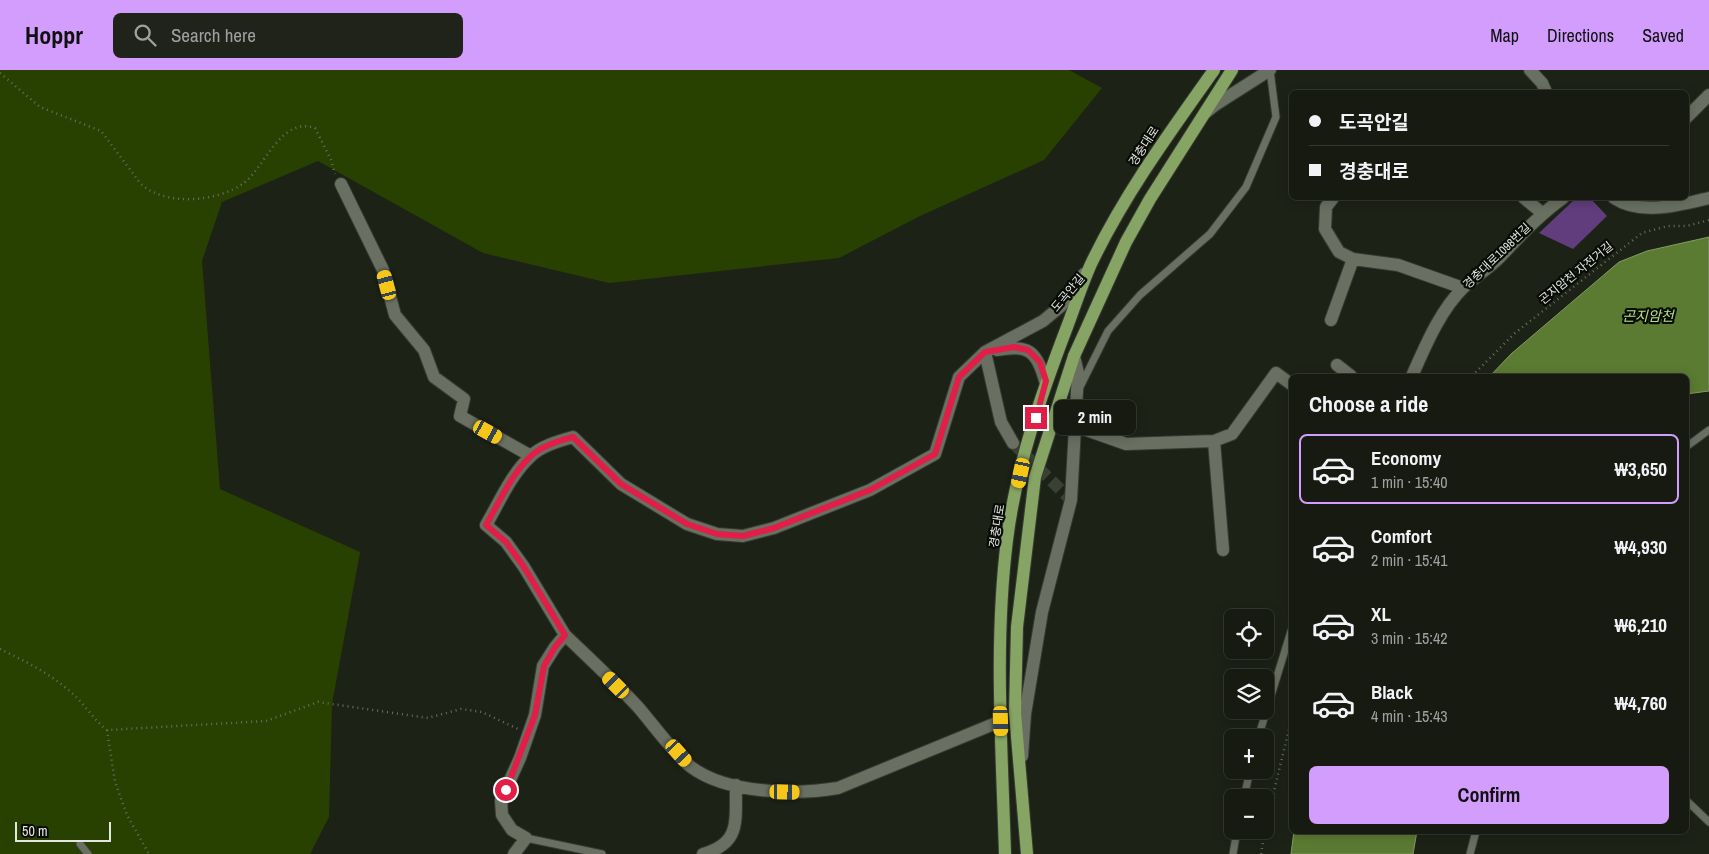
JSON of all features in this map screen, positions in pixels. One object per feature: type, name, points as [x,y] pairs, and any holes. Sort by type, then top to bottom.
[{"type":"main road","name":"경충대로","points":[[1006,854],[1001,721],[1001,627],[1007,539],[1021,473],[1046,381],[1091,265],[1134,187],[1186,108],[1214,70]]},
{"type":"main road","points":[[1027,854],[1015,713],[1016,636],[1035,478],[1074,356],[1126,242],[1150,198],[1232,70]]},
{"type":"street","points":[[1200,118],[1215,105],[1270,70]]},
{"type":"street","points":[[1530,70],[1542,83],[1545,90]]},
{"type":"street","points":[[1689,115],[1709,95]]},
{"type":"street","points":[[341,184],[383,270],[395,315],[406,332],[424,350],[434,377],[464,399],[460,416],[531,456]]},
{"type":"street","points":[[1619,200],[1640,208],[1675,206],[1709,198]]},
{"type":"street","points":[[1331,200],[1326,207],[1325,229],[1339,252],[1353,259],[1398,265],[1463,288]]},
{"type":"street","points":[[1526,200],[1542,213]]},
{"type":"street","name":"경충대로1098번길","points":[[1413,374],[1425,348],[1463,288],[1498,260],[1542,213],[1560,200]]},
{"type":"street","points":[[1331,320],[1353,259]]},
{"type":"street","name":"도곡안길","points":[[565,635],[511,548],[486,525],[515,476],[531,456],[558,441],[573,437],[621,484],[687,524],[717,534],[743,536],[774,528],[870,490],[935,454],[959,377],[985,352],[1043,321],[1061,306],[1091,265]]},
{"type":"street","points":[[1013,442],[1001,422],[985,352],[1014,347],[1028,350],[1040,362],[1046,381]]},
{"type":"street","points":[[1021,778],[1025,714],[1042,612],[1071,500],[1078,392],[1078,372],[1074,356]]},
{"type":"street","points":[[1337,365],[1348,374]]},
{"type":"street","points":[[1075,426],[1126,444],[1162,445],[1214,441],[1232,434],[1276,374],[1289,383]]},
{"type":"street","points":[[1214,441],[1223,550]]},
{"type":"street","points":[[514,854],[526,838],[512,830],[502,815],[501,800],[535,715],[544,666],[555,647],[565,635],[629,697],[691,767],[736,786],[785,792],[812,792],[838,788],[1001,721]]},
{"type":"street","points":[[703,854],[720,849],[735,828],[736,786]]},
{"type":"lane","points":[[1078,392],[1108,331],[1140,295],[1210,234],[1246,187],[1276,116],[1270,70]]},
{"type":"lane","points":[[1689,445],[1709,430]]},
{"type":"lane","points":[[1261,729],[1289,637]]},
{"type":"lane","points":[[1689,803],[1709,822]]},
{"type":"lane","points":[[1470,854],[1475,834]]},
{"type":"lane","points":[[526,838],[602,854]]},
{"type":"lane","points":[[1232,854],[1235,839]]},
{"type":"lane","points":[[80,844],[88,854]]},
{"type":"path","points":[[0,73],[40,106],[101,131],[140,183],[146,189],[160,196],[189,200],[234,188],[251,176],[280,140],[294,130],[308,126],[315,128],[341,184]]},
{"type":"path","name":"곤지암천 자전거길","points":[[1474,374],[1515,333],[1642,234],[1668,226],[1687,226],[1709,220]]},
{"type":"path","points":[[0,649],[28,663],[61,685],[78,698],[98,724],[107,730],[266,721],[318,702],[428,718],[461,709],[482,712],[529,733]]},
{"type":"path","points":[[1274,792],[1289,729]]},
{"type":"path","points":[[107,730],[115,782],[127,815],[149,854]]},
{"type":"path","points":[[1262,854],[1264,839]]},
{"type":"shaded area","points":[[0,70],[1069,70],[1102,88],[1044,160],[920,216],[839,258],[609,283],[483,253],[318,161],[222,202],[202,261],[220,489],[360,552],[332,704],[329,817],[310,854],[0,854]]},
{"type":"water","name":"곤지암천","points":[[1709,237],[1709,391],[1689,394],[1689,374],[1492,374],[1511,354],[1619,262],[1647,251]]},
{"type":"water","points":[[1294,834],[1416,834],[1413,854],[1291,854]]},
{"type":"building","points":[[1574,200],[1592,200],[1607,216],[1573,249],[1539,233]]},
{"type":"tunnel","points":[[1013,443],[1071,500]]},
{"type":"route","points":[[506,790],[520,758],[535,715],[544,666],[555,647],[565,635],[524,567],[506,542],[486,525],[515,476],[531,456],[558,441],[573,437],[596,457],[621,484],[687,524],[717,534],[743,536],[774,528],[870,490],[935,454],[959,377],[985,352],[1014,347],[1028,350],[1040,362],[1046,381],[1036,418]]}]
